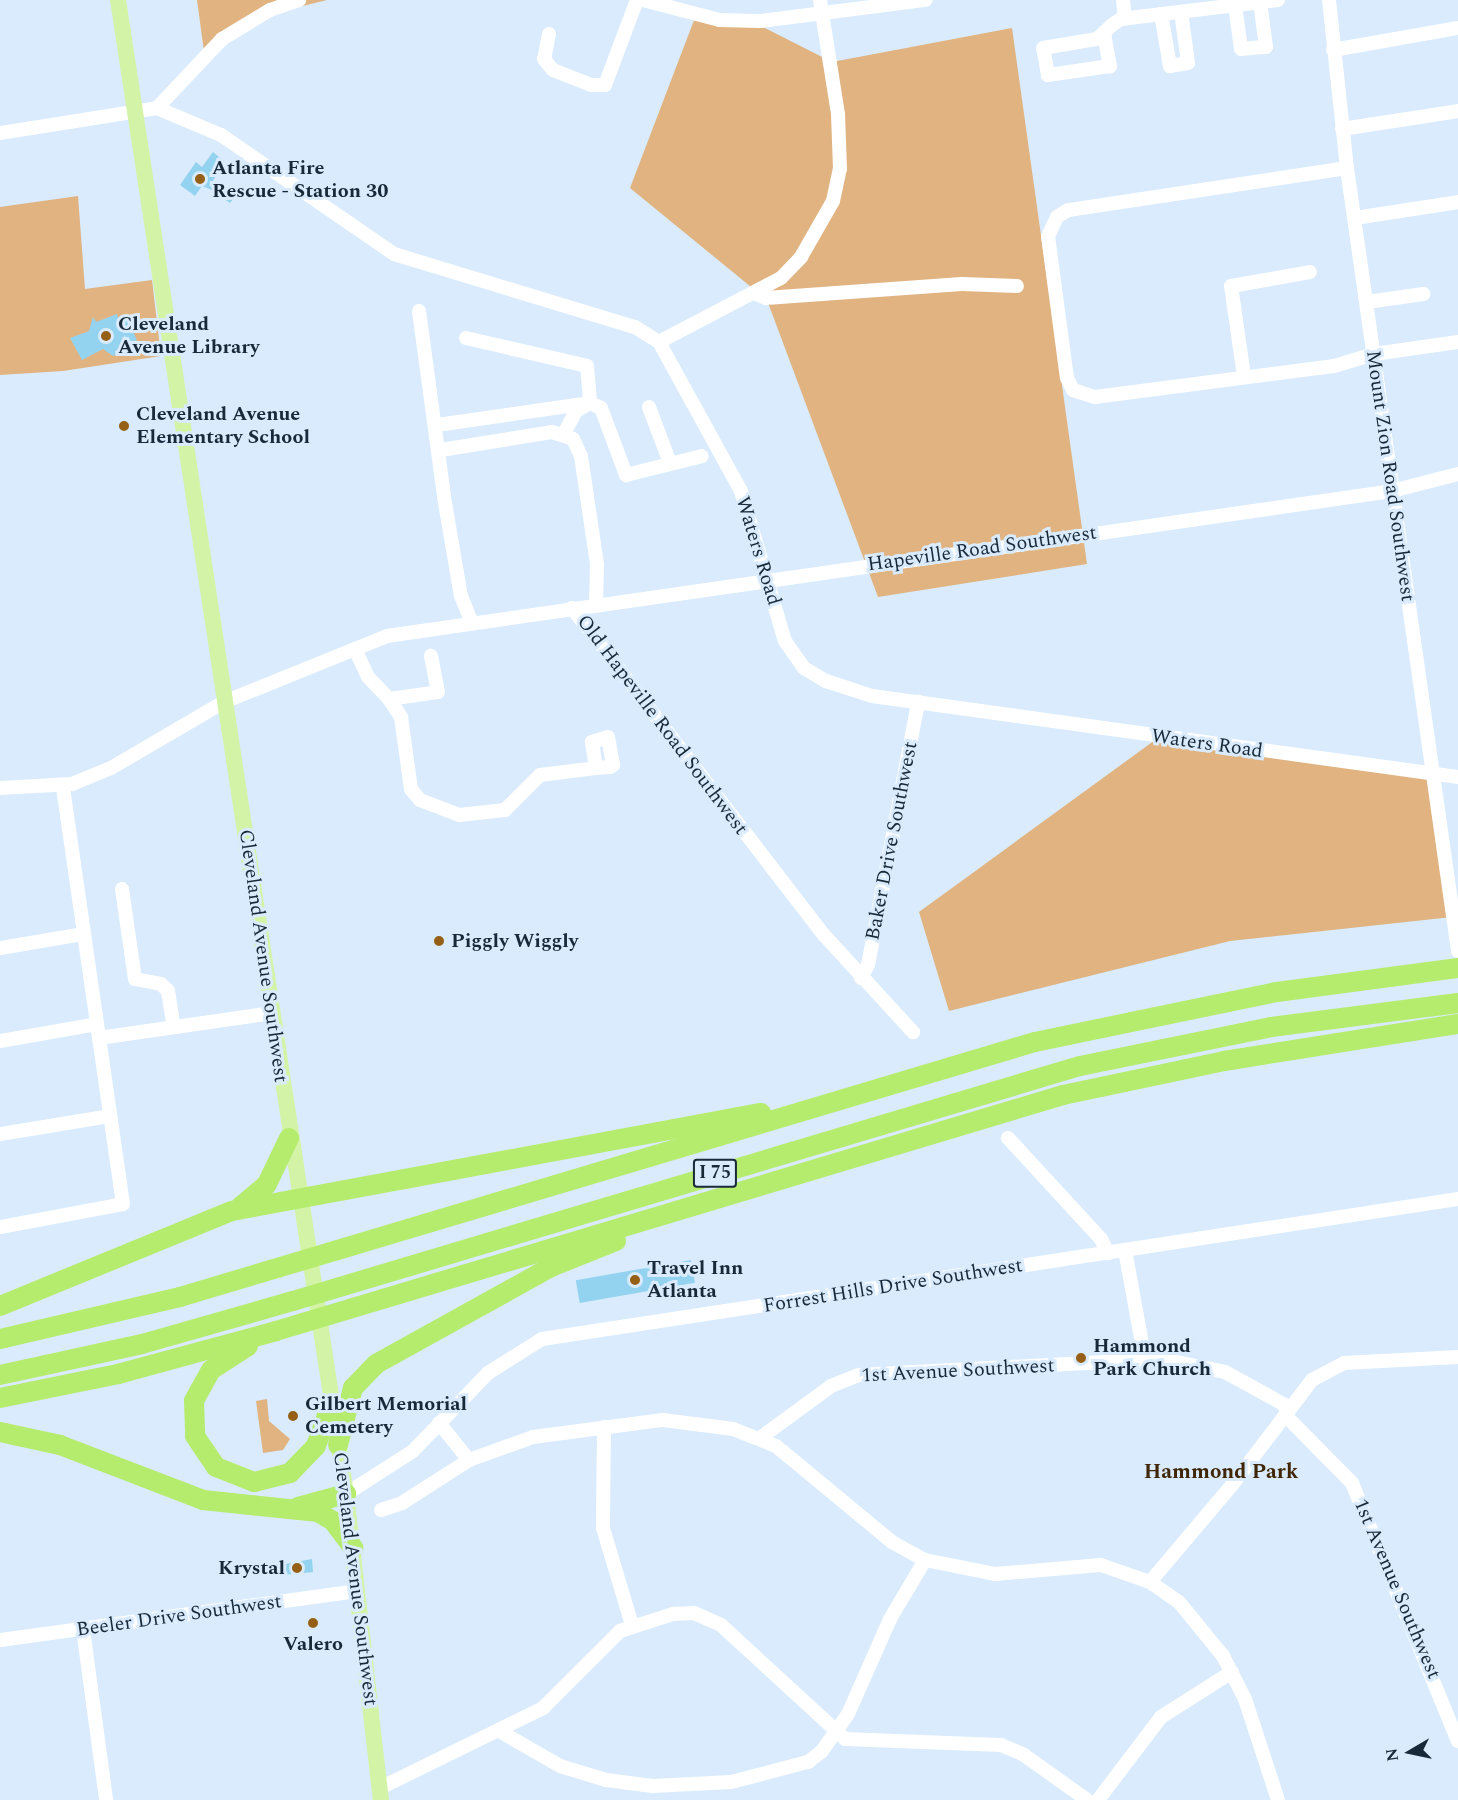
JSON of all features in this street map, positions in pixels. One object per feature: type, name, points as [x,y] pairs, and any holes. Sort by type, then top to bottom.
[{"type":"highway","name":"I 75","points":[[0,1339],[180,1297],[795,1111],[1035,1042],[1156,1014],[1451,969]]},
{"type":"highway","name":"I 75","points":[[0,1375],[142,1344],[293,1301],[1080,1066],[1271,1027],[1458,1003]]},
{"type":"highway","points":[[0,1398],[118,1374],[276,1330],[889,1145],[1143,1077],[1449,1026]]},
{"type":"highway","points":[[232,1211],[300,1205],[712,1119],[795,1111]]},
{"type":"highway","points":[[0,1306],[232,1211],[267,1184],[289,1138]]},
{"type":"highway","points":[[338,1445],[346,1404],[364,1374],[521,1282],[579,1254],[819,1176],[889,1145]]},
{"type":"highway","points":[[276,1330],[232,1355],[203,1380],[194,1401],[192,1424],[207,1458],[240,1480],[277,1479],[299,1467],[316,1446],[331,1404]]},
{"type":"highway","points":[[0,1432],[60,1445],[203,1500],[326,1515],[353,1548]]},
{"type":"highway","points":[[287,1509],[346,1494]]},
{"type":"main road","name":"Cleveland Avenue Southwest","points":[[118,0],[273,1013],[289,1138],[346,1494],[381,1794]]},
{"type":"street","points":[[0,133],[134,114],[157,108],[222,39],[261,14],[299,0]]},
{"type":"street","points":[[549,34],[544,59],[553,70],[591,85],[605,85],[637,0]]},
{"type":"street","points":[[643,0],[718,20],[761,21],[821,7],[926,0]]},
{"type":"street","points":[[1123,0],[1125,19]]},
{"type":"street","points":[[1104,33],[1110,66],[1048,75],[1043,48],[1097,39],[1104,33],[1125,19],[1278,0]]},
{"type":"street","name":"Mount Zion Road Southwest","points":[[1329,0],[1347,168],[1458,951]]},
{"type":"street","points":[[1235,5],[1240,49],[1266,47],[1260,2]]},
{"type":"street","points":[[157,108],[221,135],[394,254],[635,327],[659,342],[756,294],[801,257],[837,187],[838,114],[821,7]]},
{"type":"street","points":[[1161,14],[1170,66],[1188,63],[1182,12]]},
{"type":"street","points":[[1333,50],[1458,28]]},
{"type":"street","points":[[1342,129],[1458,111]]},
{"type":"street","points":[[1347,168],[1068,210],[1052,225],[1048,236],[1066,378],[1073,390],[1095,397],[1335,366],[1374,354],[1458,342]]},
{"type":"street","points":[[1355,218],[1458,202]]},
{"type":"street","points":[[1244,376],[1231,286],[1310,272]]},
{"type":"street","points":[[756,294],[766,298],[963,284],[1017,286]]},
{"type":"street","points":[[1367,302],[1423,294]]},
{"type":"street","points":[[419,311],[461,596],[470,617]]},
{"type":"street","points":[[466,338],[587,366],[590,403]]},
{"type":"street","name":"Waters Road","points":[[659,342],[741,491],[785,642],[804,668],[851,691],[1432,776],[1458,777]]},
{"type":"street","points":[[437,425],[590,403],[601,408],[626,475],[702,456]]},
{"type":"street","points":[[564,434],[576,411],[590,403]]},
{"type":"street","points":[[649,407],[670,463]]},
{"type":"street","points":[[441,450],[552,432],[564,434],[581,456],[599,577],[593,580],[596,604]]},
{"type":"street","name":"Hapeville Road Southwest","points":[[573,608],[1392,491],[1458,474]]},
{"type":"street","name":"Old Hapeville Road Southwest","points":[[0,788],[63,786],[111,768],[224,702],[387,636],[470,617],[573,608],[789,892],[861,978],[913,1032]]},
{"type":"street","points":[[355,649],[368,677],[389,699],[401,717],[411,789],[420,800],[459,815],[505,810],[540,775],[596,768]]},
{"type":"street","points":[[389,699],[438,692],[431,656]]},
{"type":"street","name":"Baker Drive Southwest","points":[[861,978],[868,965],[918,702]]},
{"type":"street","points":[[0,1227],[123,1204],[110,1116],[103,1033],[84,934],[63,786]]},
{"type":"street","points":[[122,889],[135,978],[161,984],[168,991],[174,1027]]},
{"type":"street","points":[[0,948],[84,934]]},
{"type":"street","points":[[0,1041],[174,1027],[273,1013]]},
{"type":"street","points":[[0,1134],[110,1116]]},
{"type":"street","points":[[1008,1138],[1101,1239],[1108,1253]]},
{"type":"street","name":"Forrest Hills Drive Southwest","points":[[346,1494],[396,1464],[488,1373],[542,1339],[1458,1199]]},
{"type":"street","points":[[1125,1251],[1144,1360]]},
{"type":"street","points":[[1150,1582],[1232,1485],[1286,1411],[1312,1380],[1344,1363],[1458,1357]]},
{"type":"street","name":"1st Avenue Southwest","points":[[760,1438],[831,1386],[858,1375],[1144,1360],[1184,1362],[1225,1372],[1269,1394],[1339,1466],[1363,1503],[1458,1742]]},
{"type":"street","points":[[381,1510],[402,1503],[469,1460],[533,1437],[604,1427],[691,1420],[760,1438],[808,1468],[892,1542],[925,1560],[995,1574],[1101,1565],[1150,1582],[1202,1626],[1232,1672],[1252,1716],[1278,1800]]},
{"type":"street","points":[[439,1423],[469,1460]]},
{"type":"street","points":[[604,1427],[603,1528],[632,1625]]},
{"type":"street","points":[[499,1731],[560,1766],[606,1780],[653,1786],[758,1778],[808,1762],[837,1733],[890,1619],[925,1560]]},
{"type":"street","name":"Beeler Drive Southwest","points":[[0,1640],[358,1591]]},
{"type":"street","points":[[381,1794],[543,1708],[610,1638],[632,1625],[673,1614],[711,1618],[837,1733],[856,1742],[1001,1745],[1024,1755],[1087,1800]]},
{"type":"street","points":[[83,1629],[106,1800]]},
{"type":"street","points":[[1098,1800],[1161,1717],[1232,1672]]},
{"type":"shaded area","points":[[197,0],[327,0],[262,16],[205,59]]},
{"type":"shaded area","points":[[696,15],[751,21],[832,62],[1012,28],[1087,564],[878,597],[767,300],[630,188]]},
{"type":"shaded area","points":[[78,196],[85,289],[152,280],[161,356],[63,371],[0,375],[0,207]]},
{"type":"shaded area","points":[[1162,735],[1435,779],[1452,917],[1230,941],[949,1011],[919,912]]},
{"type":"shaded area","points":[[267,1399],[269,1421],[290,1439],[283,1450],[263,1453],[256,1401]]},
{"type":"building","name":"Atlanta Fire Rescue - Station 30","points":[[213,152],[224,161],[213,181],[235,197],[230,203],[202,186],[195,196],[180,185],[196,162],[202,167]]},
{"type":"building","name":"Cleveland Avenue Library","points":[[117,314],[119,320],[128,317],[137,341],[113,356],[103,349],[82,360],[70,338],[89,331],[93,317],[96,322]]},
{"type":"building","name":"Travel Inn Atlanta","points":[[691,1260],[695,1283],[580,1303],[576,1280]]},
{"type":"building","name":"Krystal","points":[[312,1559],[313,1572],[282,1575],[280,1565]]},
{"type":"place","name":"Atlanta Fire Rescue - Station 30","points":[[200,179]]},
{"type":"place","name":"Cleveland Avenue Library","points":[[106,336]]},
{"type":"place","name":"Cleveland Avenue Elementary School","points":[[124,426]]},
{"type":"place","name":"Piggly Wiggly","points":[[439,941]]},
{"type":"place","name":"Travel Inn Atlanta","points":[[635,1280]]},
{"type":"place","name":"Hammond Park Church","points":[[1081,1358]]},
{"type":"place","name":"Gilbert Memorial Cemetery","points":[[293,1416]]},
{"type":"place","name":"Krystal","points":[[297,1568]]},
{"type":"place","name":"Valero","points":[[313,1623]]},
{"type":"district","name":"Hammond Park","points":[[1221,1472]]}]
